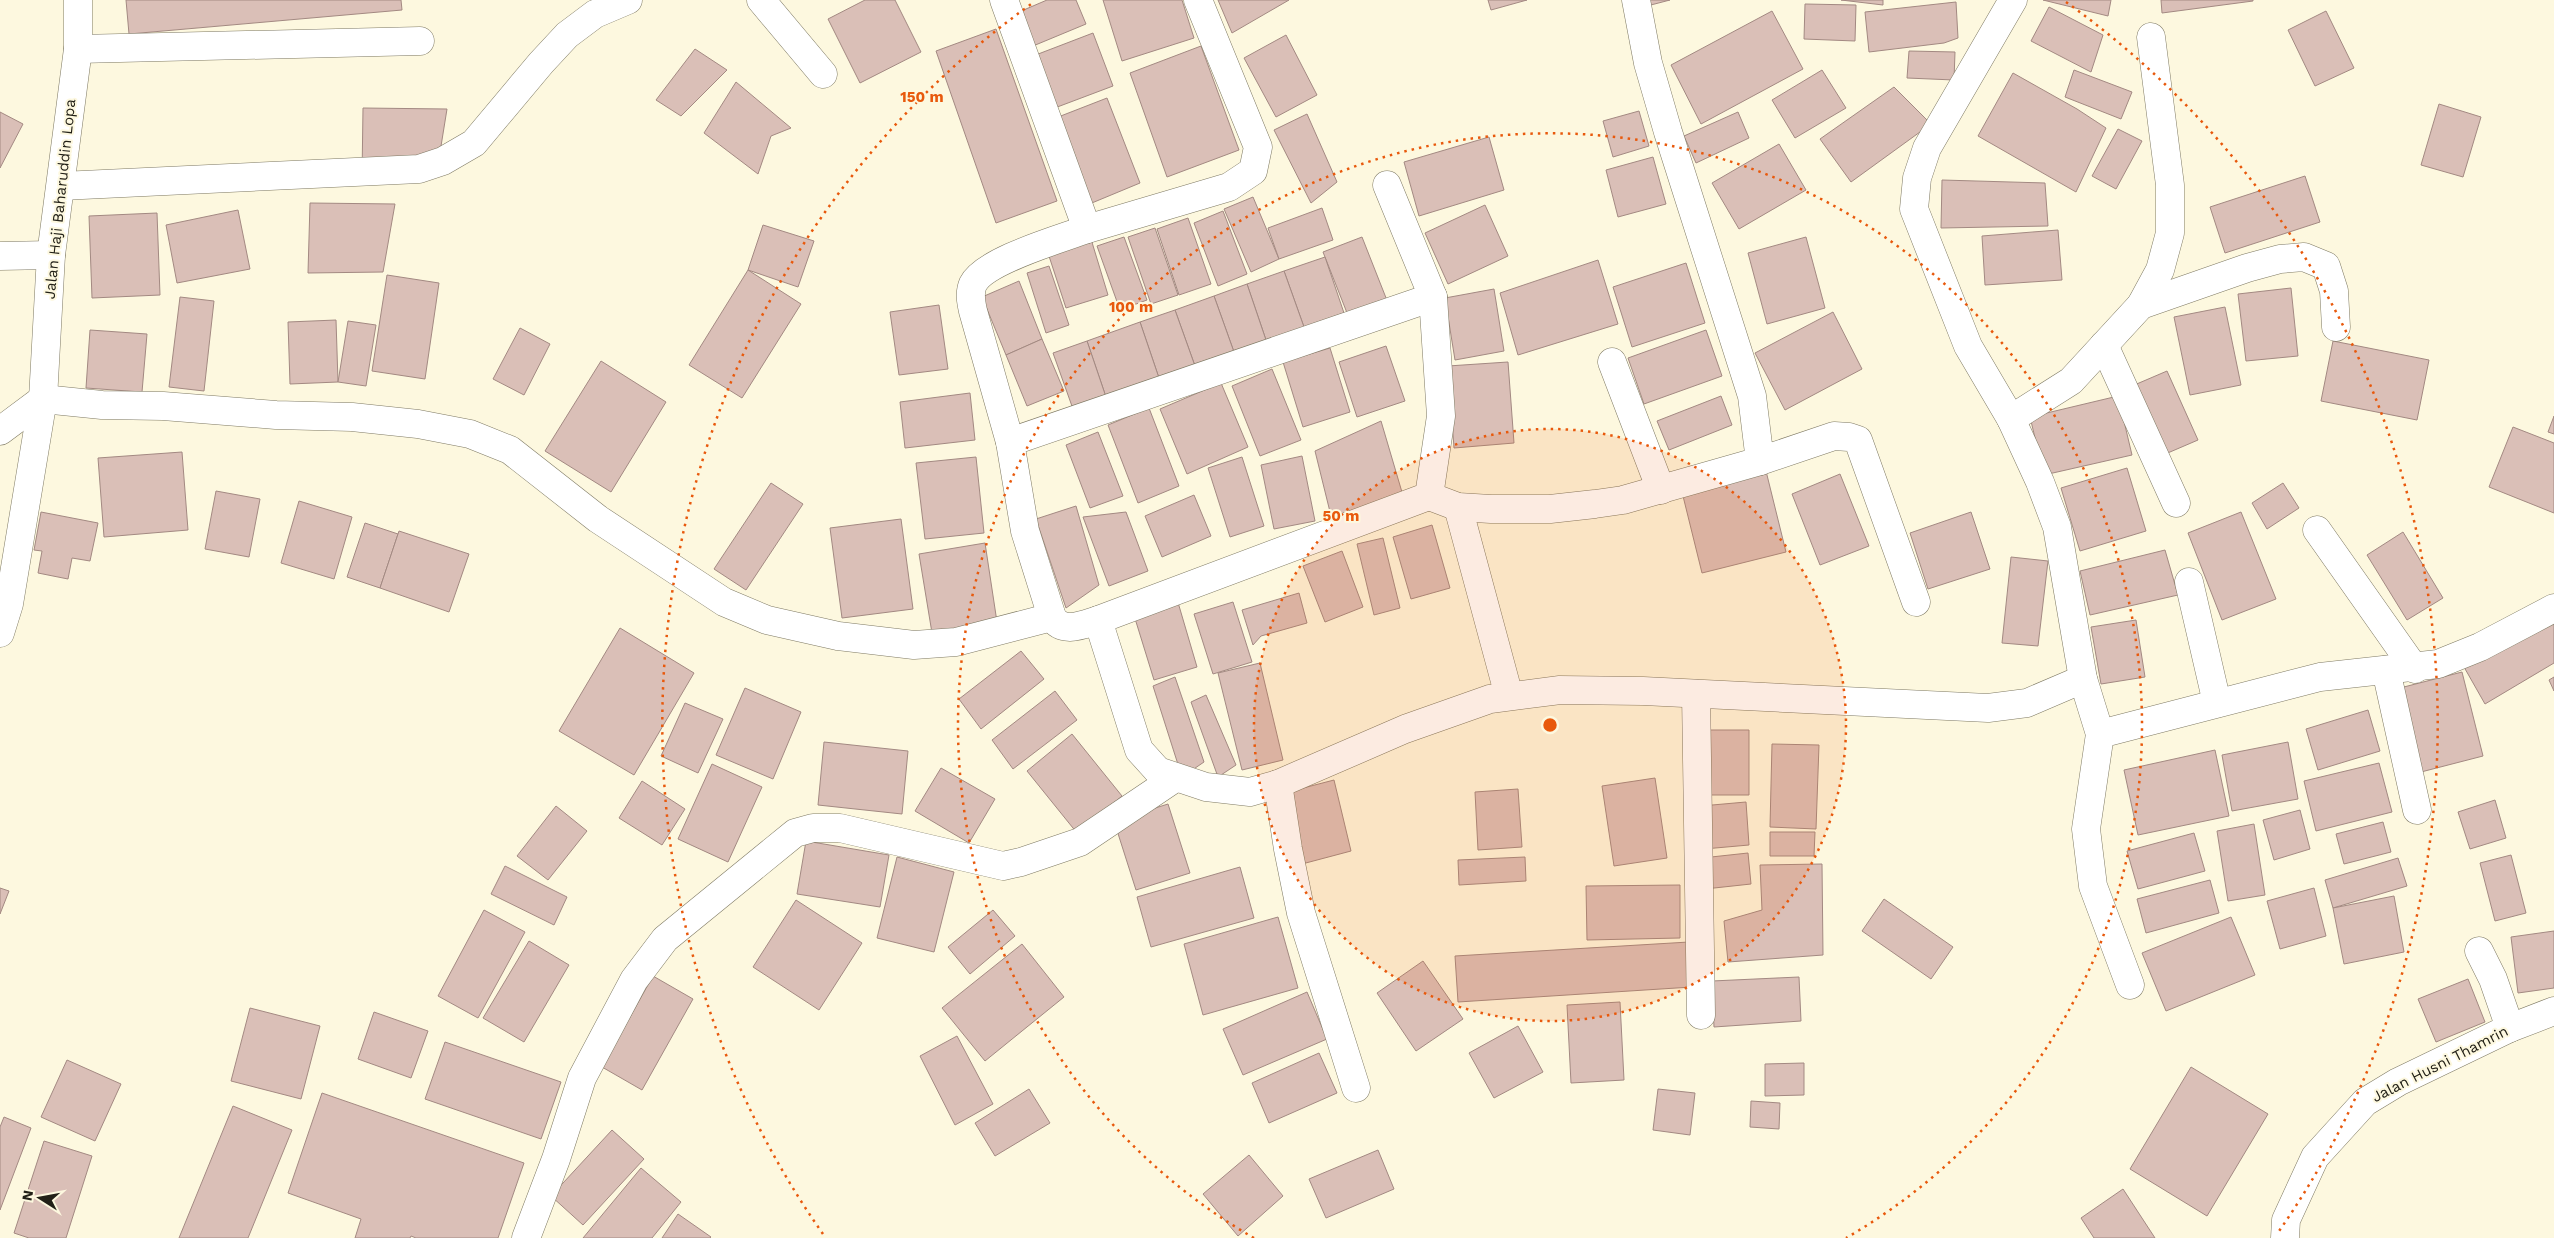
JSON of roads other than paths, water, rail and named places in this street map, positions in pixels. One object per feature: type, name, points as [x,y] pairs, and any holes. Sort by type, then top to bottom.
[{"type":"street","name":"Jalan Haji Baharuddin Lopa","points":[[0,633],[9,604],[36,432],[43,399],[51,255],[78,49],[78,0]]},
{"type":"street","points":[[61,186],[419,169],[443,161],[474,143],[590,7],[628,0]]},
{"type":"street","points":[[761,0],[823,74]]},
{"type":"street","points":[[1004,0],[1087,230]]},
{"type":"street","points":[[1198,0],[1258,147],[1252,171],[1229,187],[1087,230],[1005,260],[985,271],[973,285],[970,295],[975,321],[1010,442],[1025,531],[1052,617],[1056,624],[1064,627],[1098,620],[1429,496],[1458,507],[1550,508],[1623,500],[1760,461],[1834,436],[1858,440],[1916,602]]},
{"type":"street","points":[[1636,0],[1648,63],[1668,132],[1752,396],[1760,461]]},
{"type":"street","points":[[2013,0],[1927,148],[1918,178],[1914,209],[1968,346],[2011,418],[2040,482],[2057,527],[2083,679],[2100,734],[2086,829],[2093,886],[2130,985]]},
{"type":"street","points":[[2011,418],[2071,381],[2142,305],[2160,270],[2170,233],[2170,185],[2152,37]]},
{"type":"street","points":[[78,49],[420,41]]},
{"type":"street","points":[[1386,185],[1433,297],[1441,416],[1429,496]]},
{"type":"street","points":[[0,256],[51,255]]},
{"type":"street","points":[[2142,305],[2247,268],[2280,259],[2304,257],[2326,266],[2334,291],[2336,327]]},
{"type":"street","points":[[1010,442],[1433,297]]},
{"type":"street","points":[[2104,345],[2176,503]]},
{"type":"street","points":[[1612,362],[1661,490]]},
{"type":"street","points":[[0,431],[43,399],[102,405],[163,406],[352,417],[418,424],[470,434],[510,450],[598,518],[724,602],[766,620],[838,636],[914,644],[956,642],[1052,617]]},
{"type":"street","points":[[1458,507],[1509,696]]},
{"type":"street","points":[[2317,530],[2415,669]]},
{"type":"street","points":[[2189,582],[2217,703]]},
{"type":"street","points":[[2100,734],[2320,677],[2415,669],[2438,664],[2480,647],[2554,608]]},
{"type":"street","points":[[1098,620],[1139,750],[1158,771],[1175,778],[1206,787],[1250,792],[1278,784],[1406,729],[1490,699],[1509,696],[1560,690],[1696,694],[1988,708],[2027,702],[2083,679]]},
{"type":"street","points":[[2386,670],[2417,810]]},
{"type":"street","points":[[1696,694],[1701,1015]]},
{"type":"street","points":[[526,1238],[556,1159],[582,1078],[634,980],[665,939],[795,833],[813,828],[840,828],[1003,866],[1022,862],[1080,842],[1175,778]]},
{"type":"street","points":[[1278,784],[1301,914],[1356,1088]]},
{"type":"street","points":[[2479,951],[2493,979],[2510,1028]]},
{"type":"street","name":"Jalan Husni Thamrin","points":[[2285,1238],[2286,1220],[2315,1157],[2365,1102],[2398,1082],[2510,1028],[2554,1010]]}]
